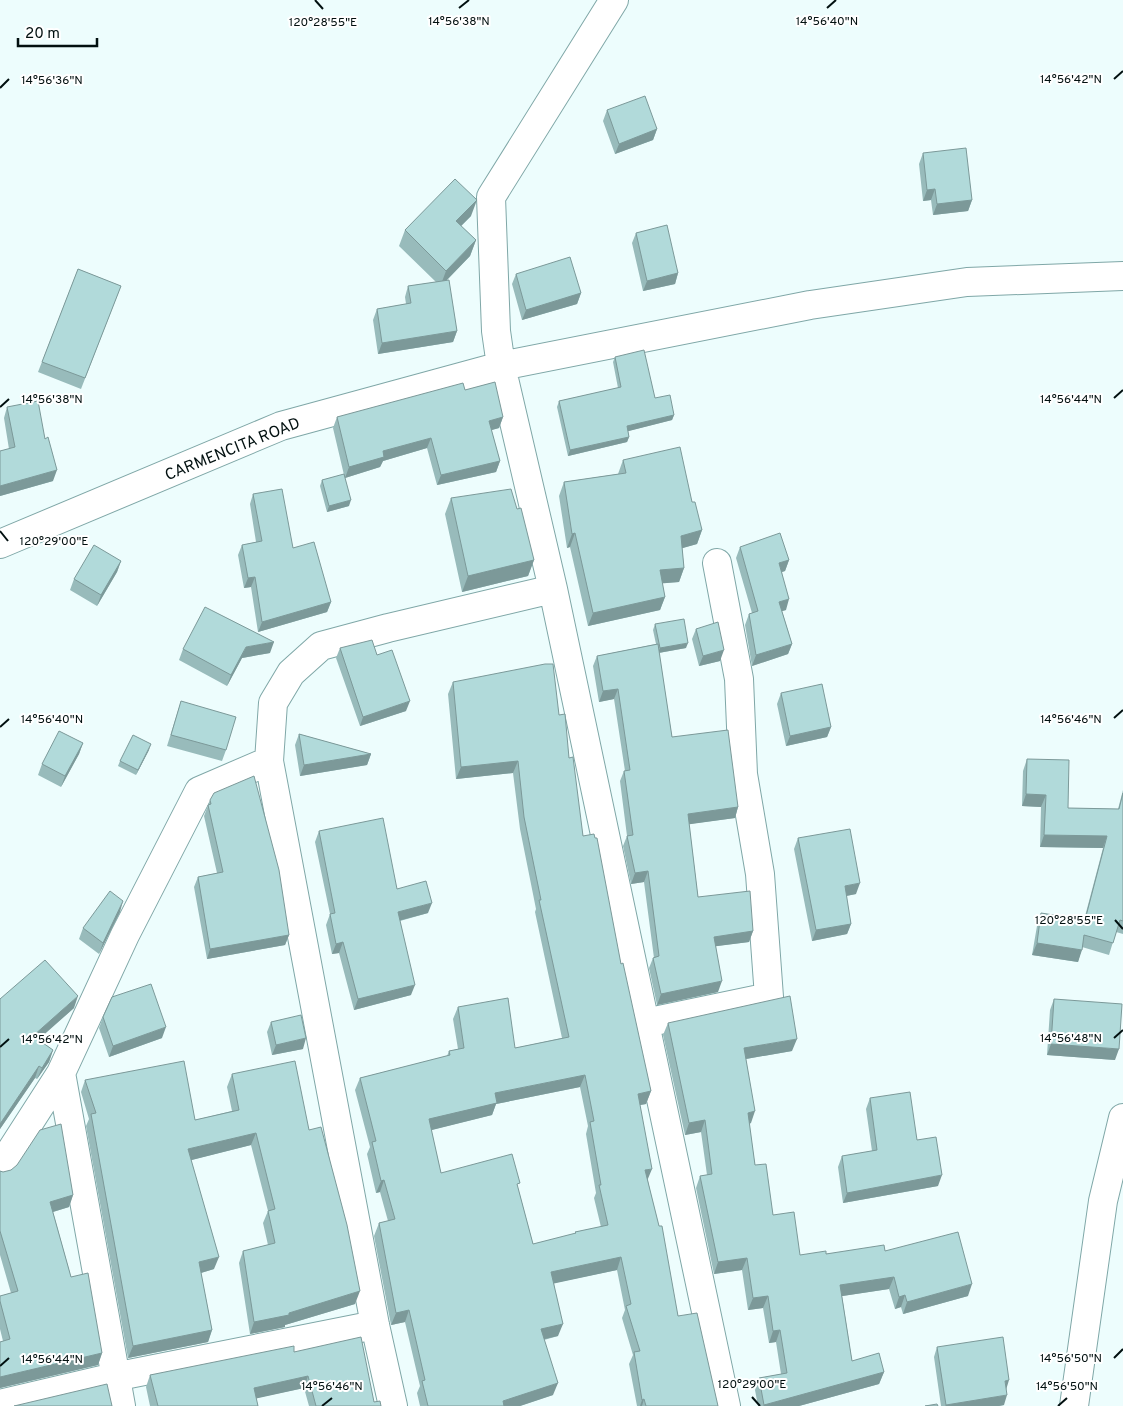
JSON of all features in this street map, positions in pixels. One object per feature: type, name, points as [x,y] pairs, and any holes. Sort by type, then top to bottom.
[{"type":"street","points":[[614,0],[491,197],[496,331],[501,366],[552,590],[726,1406]]},
{"type":"street","name":"CARMENCITA ROAD","points":[[0,544],[281,426],[501,366],[820,303],[967,282],[1123,276]]},
{"type":"street","points":[[644,1023],[769,997],[760,874],[743,774],[739,679],[718,563]]},
{"type":"street","points":[[393,1406],[375,1325],[269,761],[273,703],[291,673],[321,646],[388,628],[552,590]]},
{"type":"street","points":[[0,1168],[61,1074],[125,936],[199,791],[269,761]]},
{"type":"street","points":[[61,1074],[120,1406]]},
{"type":"street","points":[[1074,1406],[1103,1201],[1123,1118]]},
{"type":"street","points":[[0,1404],[114,1377],[375,1325]]},
{"type":"building","points":[[645,96],[657,129],[619,144],[607,110]]},
{"type":"building","points":[[966,148],[972,200],[937,204],[935,189],[927,190],[923,153]]},
{"type":"building","points":[[455,179],[477,200],[456,221],[476,240],[446,271],[405,230]]},
{"type":"building","points":[[667,225],[678,273],[647,281],[636,233]]},
{"type":"building","points":[[570,257],[581,293],[526,310],[516,274]]},
{"type":"building","points":[[78,269],[121,286],[85,378],[42,362]]},
{"type":"building","points":[[449,280],[457,331],[382,343],[377,309],[411,303],[408,286]]},
{"type":"building","points":[[644,350],[655,398],[670,395],[674,415],[627,426],[629,437],[570,450],[559,401],[621,387],[615,357]]},
{"type":"building","points":[[495,382],[503,417],[489,421],[500,461],[441,475],[431,438],[383,451],[384,457],[349,467],[337,417],[463,383],[465,390]]},
{"type":"building","points":[[38,401],[45,439],[48,437],[57,470],[0,486],[0,451],[15,447],[7,407]]},
{"type":"building","points":[[680,447],[692,502],[695,502],[702,530],[681,536],[684,568],[660,570],[665,597],[593,613],[575,533],[572,534],[564,482],[626,473],[623,460]]},
{"type":"building","points":[[344,474],[351,500],[329,506],[322,480]]},
{"type":"building","points":[[282,489],[293,548],[314,542],[331,602],[262,622],[255,577],[248,578],[242,545],[262,541],[253,494]]},
{"type":"building","points":[[511,489],[517,509],[521,508],[534,560],[468,576],[451,498]]},
{"type":"building","points":[[780,533],[789,560],[779,563],[789,599],[779,602],[792,644],[756,655],[749,614],[758,611],[740,547]]},
{"type":"building","points":[[94,545],[121,561],[101,595],[74,579]]},
{"type":"building","points":[[205,607],[274,642],[246,647],[231,675],[183,649]]},
{"type":"building","points":[[684,619],[688,643],[660,648],[655,624]]},
{"type":"building","points":[[718,622],[724,650],[703,656],[696,629]]},
{"type":"building","points":[[372,640],[377,655],[392,650],[410,701],[363,717],[340,648]]},
{"type":"building","points":[[658,644],[672,737],[728,730],[738,807],[688,814],[698,897],[750,891],[753,931],[714,937],[722,981],[661,994],[653,958],[659,956],[648,871],[635,873],[627,836],[633,835],[624,771],[630,770],[618,689],[603,691],[597,656]]},
{"type":"building","points":[[553,664],[559,715],[565,714],[569,758],[573,757],[583,836],[594,834],[595,838],[597,838],[621,964],[623,963],[651,1091],[638,1094],[652,1169],[645,1170],[659,1226],[662,1226],[678,1316],[697,1313],[718,1406],[646,1406],[644,1399],[642,1400],[634,1352],[640,1351],[626,1306],[631,1304],[621,1257],[551,1272],[563,1324],[541,1329],[558,1383],[503,1401],[504,1406],[428,1406],[422,1381],[425,1380],[409,1310],[396,1313],[379,1223],[395,1219],[384,1180],[381,1181],[372,1142],[376,1141],[360,1078],[450,1055],[449,1051],[464,1048],[458,1007],[508,998],[515,1048],[569,1037],[539,900],[541,900],[524,817],[518,761],[461,767],[453,682]],"holes":[[[585,1075],[594,1121],[590,1122],[601,1185],[599,1185],[608,1225],[533,1244],[517,1184],[520,1183],[512,1154],[441,1173],[429,1119],[497,1103],[495,1093]]]},
{"type":"building","points":[[822,684],[831,727],[790,736],[781,693]]},
{"type":"building","points":[[181,701],[236,717],[226,750],[171,735]]},
{"type":"building","points":[[59,731],[83,743],[65,776],[42,764]]},
{"type":"building","points":[[299,734],[371,754],[304,765]]},
{"type":"building","points":[[133,735],[151,744],[138,770],[120,761]]},
{"type":"building","points":[[1027,759],[1069,760],[1068,808],[1119,809],[1123,793],[1123,921],[1120,920],[1113,943],[1084,935],[1082,950],[1037,943],[1041,913],[1085,920],[1107,836],[1044,835],[1046,795],[1026,794]]},
{"type":"building","points":[[254,776],[279,870],[289,935],[210,949],[198,877],[223,872],[208,805],[211,804],[210,800],[214,793]]},
{"type":"building","points":[[383,818],[397,889],[426,881],[432,903],[398,912],[415,985],[358,999],[343,942],[336,944],[330,914],[335,913],[319,831]]},
{"type":"building","points":[[850,829],[860,883],[845,886],[851,924],[816,930],[798,838]]},
{"type":"building","points":[[110,891],[123,901],[103,943],[83,928]]},
{"type":"building","points":[[45,960],[78,996],[33,1036],[53,1050],[42,1068],[39,1066],[0,1124],[0,999]]},
{"type":"building","points":[[151,984],[166,1027],[113,1046],[103,1017],[112,997]]},
{"type":"building","points":[[790,996],[797,1039],[744,1048],[755,1111],[748,1113],[755,1165],[766,1164],[773,1215],[794,1212],[800,1255],[826,1251],[826,1254],[884,1245],[885,1251],[958,1232],[972,1284],[907,1302],[905,1295],[899,1297],[894,1277],[840,1285],[852,1361],[879,1353],[884,1372],[764,1405],[759,1378],[787,1373],[780,1330],[773,1331],[768,1296],[753,1298],[747,1258],[718,1262],[700,1176],[712,1174],[705,1120],[689,1123],[668,1023]]},
{"type":"building","points":[[1054,999],[1122,1004],[1119,1049],[1051,1044]]},
{"type":"building","points":[[301,1015],[306,1038],[276,1045],[271,1022]]},
{"type":"building","points":[[184,1061],[195,1120],[239,1110],[232,1074],[295,1061],[309,1130],[321,1127],[347,1225],[360,1291],[289,1313],[289,1315],[254,1322],[243,1251],[275,1243],[268,1211],[275,1209],[256,1133],[188,1149],[219,1257],[199,1262],[212,1330],[133,1346],[91,1114],[96,1113],[85,1080]]},
{"type":"building","points":[[910,1092],[917,1140],[936,1137],[942,1175],[847,1193],[842,1156],[877,1150],[870,1098]]},
{"type":"building","points":[[61,1124],[73,1195],[50,1202],[71,1277],[88,1273],[102,1353],[0,1377],[0,1342],[10,1339],[0,1296],[18,1291],[0,1231],[0,1171],[11,1170],[17,1165],[40,1130]]},
{"type":"building","points":[[361,1337],[374,1402],[380,1401],[381,1406],[316,1406],[308,1376],[254,1388],[258,1406],[158,1406],[150,1375],[294,1346],[294,1352]]},
{"type":"building","points":[[1003,1337],[1009,1380],[1005,1381],[1007,1395],[946,1405],[937,1347]]},
{"type":"building","points":[[107,1384],[112,1406],[14,1406]]}]
